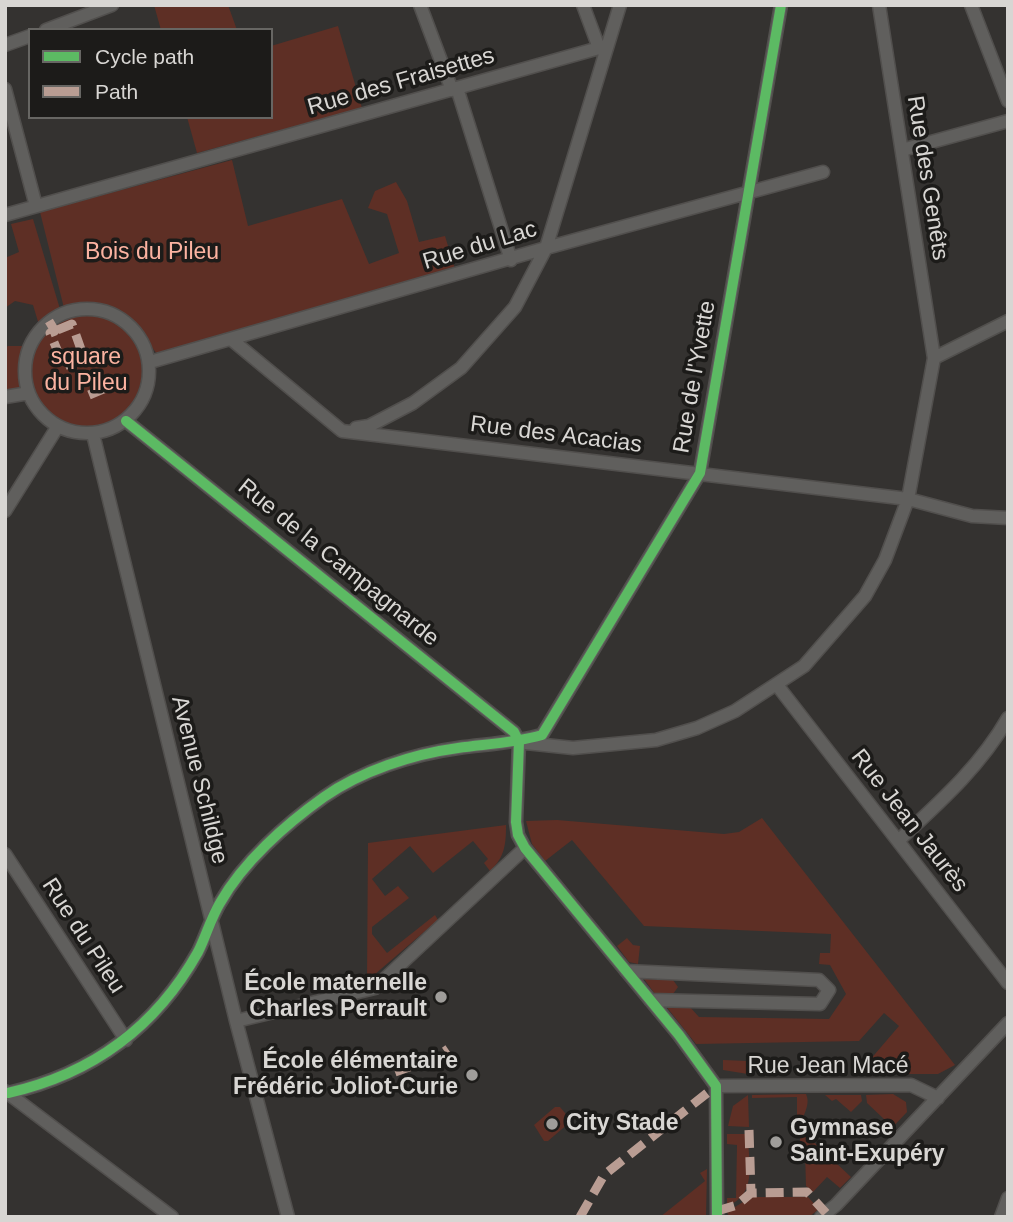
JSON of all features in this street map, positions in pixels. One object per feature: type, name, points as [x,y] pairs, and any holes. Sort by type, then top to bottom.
[{"type":"street","points":[[51,28],[111,5]]},
{"type":"street","points":[[420,5],[455,89],[511,260]]},
{"type":"street","points":[[583,5],[602,49]]},
{"type":"street","points":[[232,340],[342,431],[369,426],[413,403],[461,368],[515,307],[546,248],[602,49],[620,5]]},
{"type":"street","name":"Rue de l'Yvette","points":[[519,742],[542,735],[700,473],[781,5]]},
{"type":"street","name":"Rue des Genêts","points":[[519,742],[573,748],[656,740],[697,728],[735,711],[804,666],[827,643],[865,596],[885,560],[908,499],[934,358],[879,5]]},
{"type":"street","points":[[971,5],[1008,101]]},
{"type":"street","points":[[5,45],[28,37]]},
{"type":"street","name":"Rue des Fraisettes","points":[[5,215],[602,49]]},
{"type":"street","points":[[5,89],[36,206]]},
{"type":"street","points":[[902,150],[1008,121]]},
{"type":"street","name":"Rue du Lac","points":[[150,362],[546,248],[823,172]]},
{"type":"street","points":[[91,310],[118,318],[139,336],[150,362],[142,399],[126,421],[93,434],[79,433],[58,426],[40,412],[29,393],[25,367],[32,342],[49,321],[63,313],[91,310]]},
{"type":"street","points":[[934,358],[1008,321]]},
{"type":"street","points":[[5,397],[29,393]]},
{"type":"street","name":"Rue de la Campagnarde","points":[[126,421],[503,722],[514,732],[519,742]]},
{"type":"street","points":[[5,511],[58,426]]},
{"type":"street","name":"Rue des Acacias","points":[[342,431],[908,499],[972,516],[1008,517]]},
{"type":"street","name":"Avenue Schildge","points":[[93,434],[236,1021],[288,1217]]},
{"type":"street","name":"Rue Jean Jaurès","points":[[777,685],[1008,983]]},
{"type":"street","points":[[898,841],[967,775],[993,743],[1008,718]]},
{"type":"street","points":[[7,1092],[77,1071],[126,1040],[148,1021],[175,988],[228,892],[260,853],[326,796],[370,773],[417,757],[460,747],[519,742],[516,822],[518,835],[525,848],[650,1000],[716,1086],[719,1133],[717,1217]]},
{"type":"street","points":[[236,1021],[376,988],[525,848]]},
{"type":"street","name":"Rue du Pileu","points":[[5,855],[126,1040]]},
{"type":"street","points":[[626,971],[819,980],[829,990],[820,1004],[650,1000]]},
{"type":"street","points":[[821,1217],[1008,1023]]},
{"type":"street","name":"Rue Jean Macé","points":[[716,1086],[911,1085],[938,1097]]},
{"type":"street","points":[[7,1092],[172,1217]]},
{"type":"street","points":[[1001,1217],[1008,1198]]},
{"type":"green space","points":[[154,5],[228,5],[236,28],[160,28]]},
{"type":"green space","points":[[338,26],[362,108],[197,153],[188,119],[273,119],[273,45]]},
{"type":"green space","name":"Bois du Pileu","points":[[232,160],[248,226],[342,199],[369,264],[399,253],[387,214],[368,208],[375,191],[396,182],[407,201],[419,242],[445,236],[455,269],[157,354],[130,318],[99,305],[64,308],[40,212]]},
{"type":"green space","points":[[33,219],[60,309],[39,325],[33,305],[15,301],[5,308],[5,258],[19,252],[11,224]]},
{"type":"green space","name":"square du Pileu","points":[[86,315],[107,320],[125,332],[137,350],[142,371],[137,392],[125,410],[107,422],[86,427],[65,422],[47,410],[35,392],[30,371],[35,350],[47,332],[65,320]]},
{"type":"green space","points":[[29,346],[23,366],[26,387],[5,390],[5,348]]},
{"type":"green space","points":[[762,818],[955,1065],[938,1074],[861,1074],[860,1061],[869,1061],[899,1026],[884,1013],[859,1041],[696,1044],[665,1005],[689,1006],[699,1017],[829,1019],[846,994],[830,965],[819,964],[820,953],[830,953],[831,934],[644,926],[572,840],[545,861],[532,844],[526,821],[557,820],[724,834],[739,832]]},
{"type":"green space","points":[[506,825],[504,850],[490,871],[484,863],[488,859],[473,841],[433,873],[410,846],[372,879],[385,896],[398,886],[409,898],[372,927],[372,934],[387,953],[435,915],[438,920],[367,981],[368,843]]},
{"type":"green space","points":[[627,938],[633,945],[640,946],[638,964],[629,962],[617,946]]},
{"type":"green space","points":[[644,979],[673,980],[678,987],[673,994],[655,994]]},
{"type":"green space","points":[[723,1060],[748,1061],[748,1074],[723,1070]]},
{"type":"green space","points":[[806,1094],[802,1131],[851,1177],[840,1188],[827,1177],[813,1192],[806,1186],[805,1151],[800,1151],[800,1134],[792,1134],[792,1124],[797,1124],[797,1097],[752,1098],[752,1095]]},
{"type":"green space","points":[[893,1094],[906,1102],[907,1112],[888,1132],[881,1127],[886,1121],[867,1103],[866,1095]]},
{"type":"green space","points":[[748,1095],[749,1127],[728,1126],[733,1106]]},
{"type":"green space","points":[[825,1095],[861,1095],[862,1101],[851,1112],[836,1099],[832,1101]]},
{"type":"green space","name":"City Stade","points":[[555,1107],[560,1107],[570,1119],[569,1123],[548,1141],[544,1141],[534,1125]]},
{"type":"green space","points":[[727,1134],[745,1134],[748,1138],[750,1168],[743,1194],[727,1206],[727,1198],[736,1198],[737,1145],[727,1144]]},
{"type":"green space","points":[[707,1169],[706,1217],[660,1217],[705,1181],[700,1173]]},
{"type":"green space","points":[[751,1197],[808,1197],[819,1209],[809,1217],[729,1217],[727,1212]]},
{"type":"marked path","points":[[49,321],[55,331],[50,333],[64,366],[84,358],[72,324],[55,331]]},
{"type":"marked path","points":[[89,395],[113,385]]},
{"type":"marked path","points":[[395,1072],[435,1058],[448,1049]]},
{"type":"marked path","points":[[580,1217],[604,1175],[716,1086]]},
{"type":"marked path","points":[[749,1130],[751,1193]]},
{"type":"marked path","points":[[717,1211],[737,1205],[751,1193],[807,1192],[826,1213]]},
{"type":"cycle path","points":[[8,1093],[67,1074],[119,1044],[142,1025],[181,979],[198,952],[220,903],[241,873],[280,832],[324,797],[354,779],[406,759],[542,735],[700,473],[781,5]]},
{"type":"cycle path","points":[[126,421],[514,732],[519,742],[516,822],[518,835],[525,848],[679,1035],[716,1086],[717,1217]]},
{"type":"place","name":"École maternelle Charles Perrault","points":[[441,997]]},
{"type":"place","name":"École élémentaire Frédéric Joliot-Curie","points":[[472,1075]]},
{"type":"place","name":"City Stade","points":[[552,1124]]},
{"type":"place","name":"Gymnase Saint-Exupéry","points":[[776,1142]]}]
